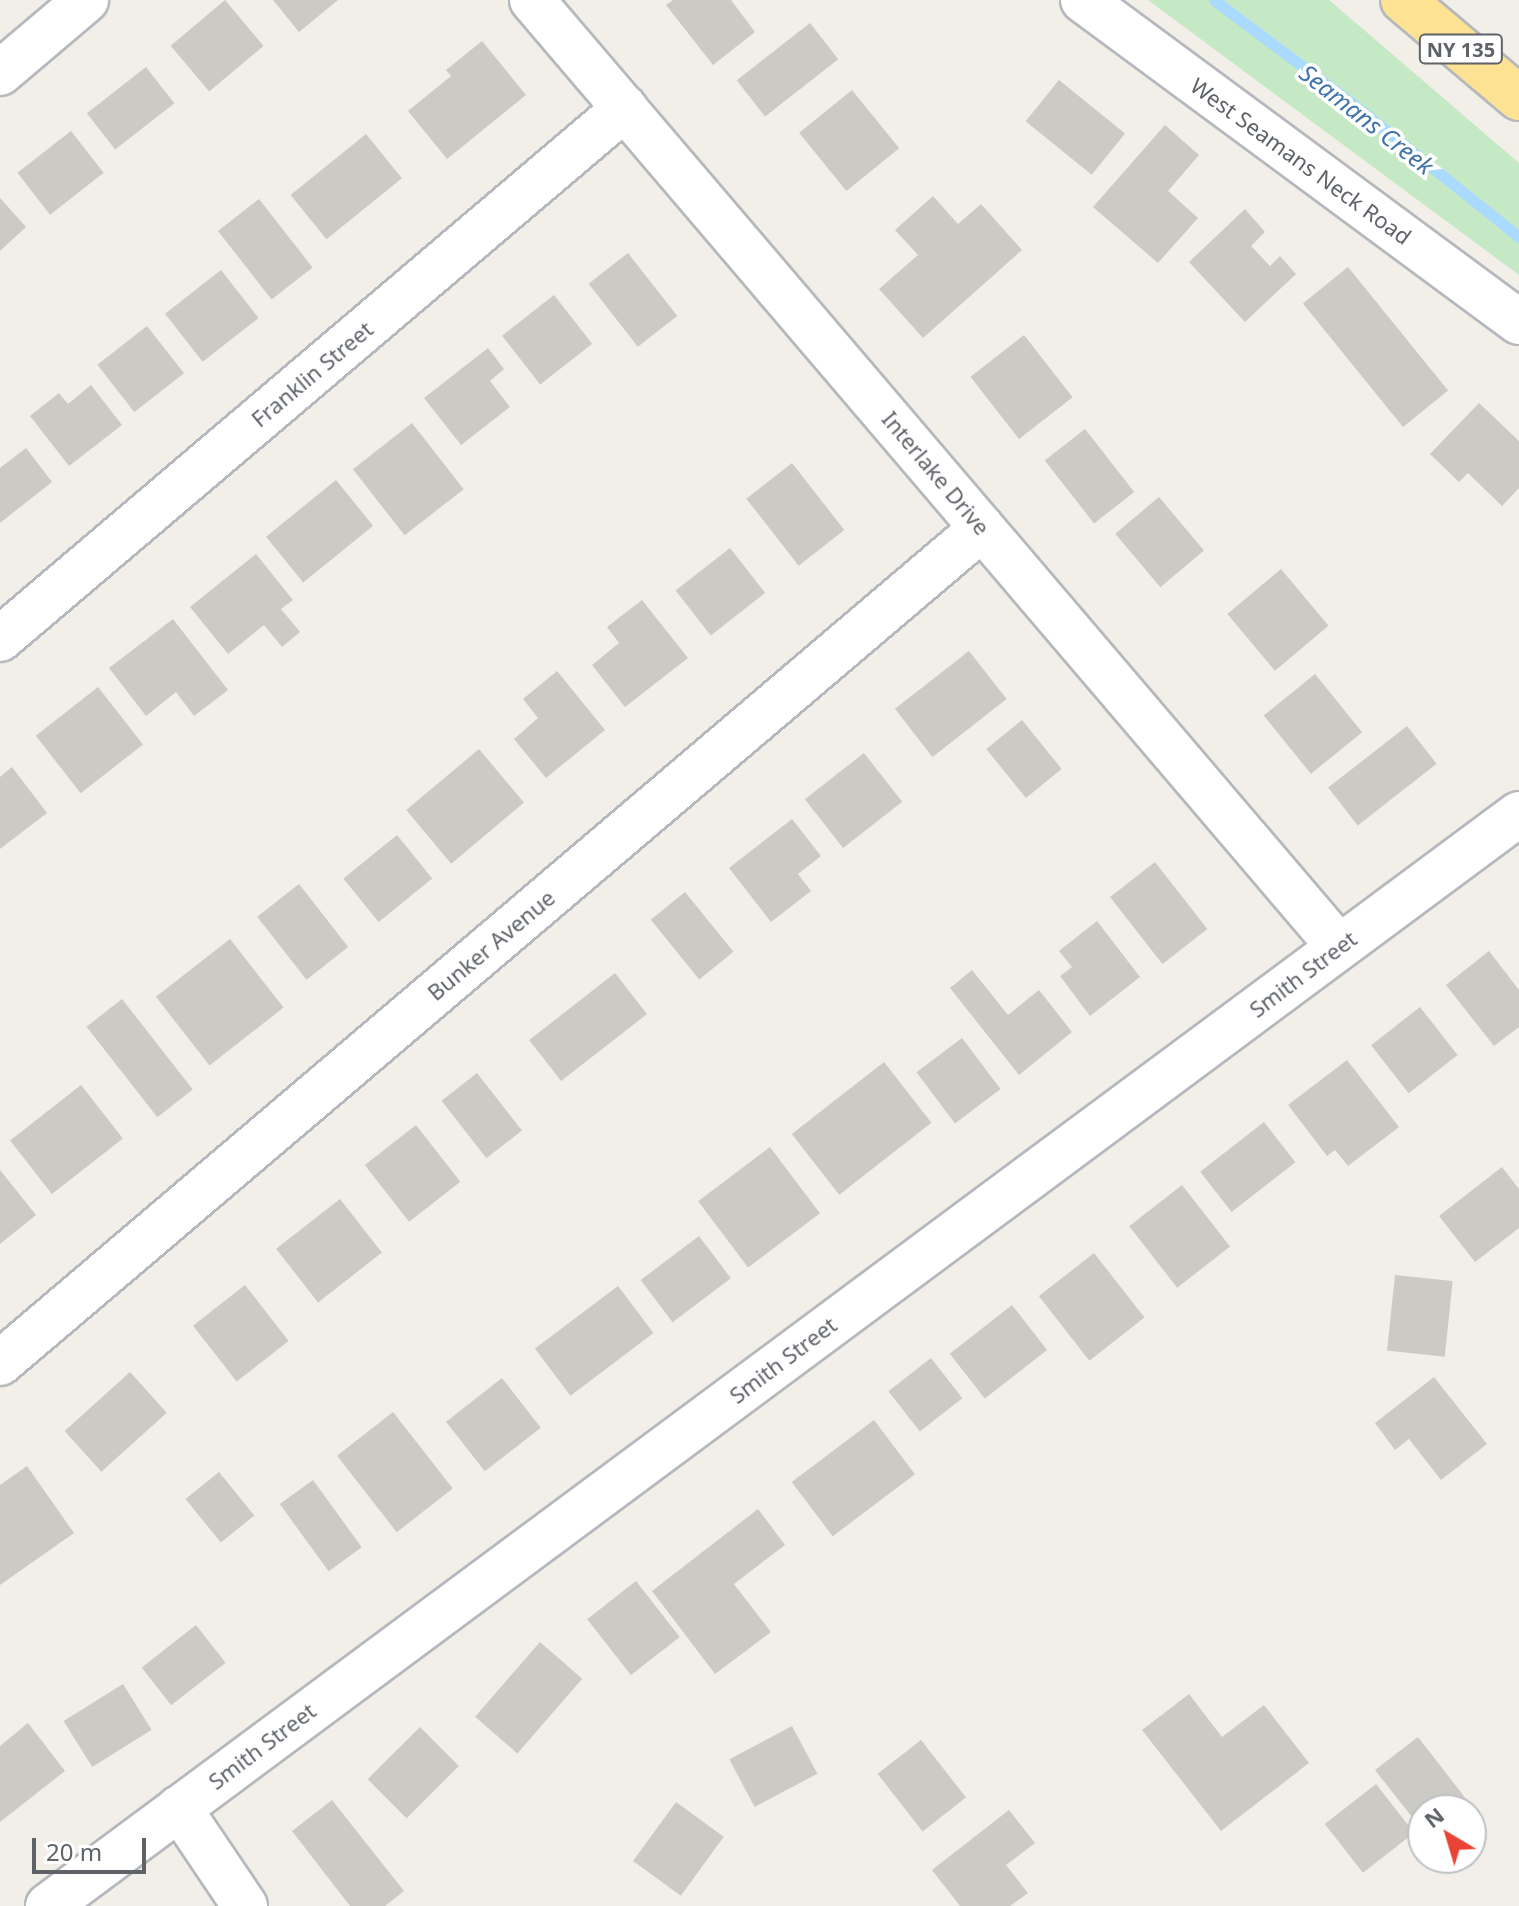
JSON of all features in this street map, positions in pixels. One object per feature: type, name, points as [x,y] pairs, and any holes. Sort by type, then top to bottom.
[{"type":"highway","name":"NY 135","points":[[1403,0],[1519,98]]},
{"type":"street","points":[[0,73],[86,0]]},
{"type":"street","name":"Interlake Drive","points":[[532,0],[1339,947]]},
{"type":"street","name":"West Seamans Neck Road","points":[[1083,0],[1519,322]]},
{"type":"street","name":"Franklin Street","points":[[0,639],[625,108]]},
{"type":"street","name":"Bunker Avenue","points":[[0,1363],[982,528]]},
{"type":"street","name":"Smith Street","points":[[48,1906],[1519,814]]},
{"type":"street","points":[[179,1808],[245,1906]]},
{"type":"green space","points":[[1148,0],[1329,0],[1519,163],[1519,275]]},
{"type":"building","points":[[225,0],[264,46],[209,92],[171,46]]},
{"type":"building","points":[[273,0],[338,0],[299,32]]},
{"type":"building","points":[[673,0],[731,0],[755,32],[713,65],[666,5]]},
{"type":"building","points":[[810,23],[838,59],[765,117],[737,80]]},
{"type":"building","points":[[482,41],[526,95],[447,159],[408,111],[451,76],[446,70]]},
{"type":"building","points":[[146,67],[174,103],[115,149],[87,113]]},
{"type":"building","points":[[1059,80],[1125,133],[1092,175],[1026,121]]},
{"type":"building","points":[[852,90],[899,148],[846,191],[799,133]]},
{"type":"building","points":[[1165,125],[1199,155],[1168,191],[1198,218],[1158,263],[1093,207]]},
{"type":"building","points":[[71,131],[104,173],[50,215],[17,173]]},
{"type":"building","points":[[366,134],[402,178],[326,239],[291,195]]},
{"type":"building","points":[[933,196],[958,224],[981,204],[1022,250],[923,338],[879,289],[918,255],[895,230]]},
{"type":"building","points":[[0,198],[26,227],[0,251]]},
{"type":"building","points":[[259,199],[313,268],[272,300],[218,231]]},
{"type":"building","points":[[1245,209],[1265,232],[1251,246],[1270,266],[1280,256],[1296,274],[1245,322],[1189,262]]},
{"type":"building","points":[[628,253],[677,316],[638,347],[589,284]]},
{"type":"building","points":[[1348,267],[1448,391],[1403,427],[1303,304]]},
{"type":"building","points":[[221,270],[259,318],[203,362],[165,314]]},
{"type":"building","points":[[554,295],[592,344],[540,384],[502,336]]},
{"type":"building","points":[[147,326],[184,373],[134,412],[97,365]]},
{"type":"building","points":[[1024,335],[1073,397],[1019,439],[970,377]]},
{"type":"building","points":[[488,348],[504,369],[490,381],[510,407],[461,445],[424,398]]},
{"type":"building","points":[[91,385],[122,425],[69,466],[30,416],[59,393],[68,404]]},
{"type":"building","points":[[1479,403],[1519,441],[1519,488],[1502,506],[1468,473],[1459,482],[1430,454]]},
{"type":"building","points":[[412,423],[464,489],[405,535],[353,469]]},
{"type":"building","points":[[1085,429],[1134,492],[1094,523],[1045,460]]},
{"type":"building","points":[[26,448],[52,482],[0,523],[0,468]]},
{"type":"building","points":[[792,463],[844,530],[799,566],[746,499]]},
{"type":"building","points":[[336,480],[373,526],[303,582],[266,537]]},
{"type":"building","points":[[1159,497],[1204,551],[1160,587],[1115,534]]},
{"type":"building","points":[[730,548],[765,593],[711,635],[676,590]]},
{"type":"building","points":[[256,554],[293,600],[281,609],[300,632],[282,647],[264,625],[228,654],[190,607]]},
{"type":"building","points":[[1281,569],[1329,626],[1275,671],[1227,614]]},
{"type":"building","points":[[642,600],[688,658],[625,707],[592,665],[619,643],[607,627]]},
{"type":"building","points":[[173,619],[228,690],[194,716],[176,692],[146,716],[109,668]]},
{"type":"building","points":[[969,651],[1007,699],[932,757],[895,709]]},
{"type":"building","points":[[557,671],[605,730],[546,778],[514,739],[538,718],[523,699]]},
{"type":"building","points":[[1315,674],[1362,732],[1311,774],[1264,716]]},
{"type":"building","points":[[98,687],[143,745],[81,793],[36,736]]},
{"type":"building","points":[[1022,720],[1062,769],[1026,798],[986,749]]},
{"type":"building","points":[[1407,726],[1437,764],[1358,825],[1328,788]]},
{"type":"building","points":[[479,749],[524,803],[451,864],[406,810]]},
{"type":"building","points":[[864,753],[902,802],[843,848],[805,799]]},
{"type":"building","points":[[12,767],[47,813],[0,849],[0,777]]},
{"type":"building","points":[[792,819],[821,856],[798,874],[811,891],[771,922],[729,868]]},
{"type":"building","points":[[397,835],[432,879],[379,922],[343,878]]},
{"type":"building","points":[[1155,862],[1207,929],[1162,964],[1110,897]]},
{"type":"building","points":[[299,884],[348,947],[306,980],[257,917]]},
{"type":"building","points":[[685,892],[733,952],[699,980],[651,920]]},
{"type":"building","points":[[1097,921],[1140,977],[1090,1016],[1060,976],[1072,967],[1059,951]]},
{"type":"building","points":[[230,939],[284,1008],[209,1065],[156,997]]},
{"type":"building","points":[[1489,951],[1519,990],[1519,1027],[1494,1046],[1446,985]]},
{"type":"building","points":[[972,970],[1008,1015],[1039,990],[1072,1032],[1019,1075],[950,988]]},
{"type":"building","points":[[615,973],[647,1014],[561,1081],[529,1040]]},
{"type":"building","points":[[122,999],[193,1090],[157,1117],[87,1027]]},
{"type":"building","points":[[1420,1007],[1458,1055],[1409,1093],[1371,1045]]},
{"type":"building","points":[[962,1038],[1001,1089],[955,1123],[916,1072]]},
{"type":"building","points":[[1347,1060],[1399,1127],[1348,1166],[1335,1150],[1327,1156],[1288,1105]]},
{"type":"building","points":[[884,1062],[931,1123],[839,1195],[792,1134]]},
{"type":"building","points":[[477,1073],[522,1131],[486,1158],[442,1101]]},
{"type":"building","points":[[81,1085],[123,1139],[52,1194],[10,1140]]},
{"type":"building","points":[[1264,1122],[1295,1162],[1232,1212],[1200,1172]]},
{"type":"building","points":[[416,1125],[460,1182],[409,1222],[365,1165]]},
{"type":"building","points":[[770,1147],[820,1213],[748,1267],[698,1201]]},
{"type":"building","points":[[1502,1167],[1519,1189],[1519,1228],[1475,1262],[1439,1216]]},
{"type":"building","points":[[0,1170],[36,1215],[0,1244]]},
{"type":"building","points":[[1182,1185],[1230,1246],[1177,1288],[1129,1226]]},
{"type":"building","points":[[340,1199],[382,1253],[318,1302],[276,1249]]},
{"type":"building","points":[[699,1236],[731,1278],[673,1322],[641,1280]]},
{"type":"building","points":[[1094,1253],[1144,1318],[1089,1361],[1039,1296]]},
{"type":"building","points":[[1395,1275],[1453,1281],[1445,1357],[1387,1351]]},
{"type":"building","points":[[245,1285],[289,1341],[237,1382],[193,1326]]},
{"type":"building","points":[[618,1286],[654,1333],[570,1396],[535,1349]]},
{"type":"building","points":[[1012,1305],[1047,1350],[985,1399],[950,1354]]},
{"type":"building","points":[[931,1358],[962,1398],[920,1431],[888,1391]]},
{"type":"building","points":[[130,1372],[167,1413],[101,1472],[65,1431]]},
{"type":"building","points":[[1434,1377],[1487,1444],[1441,1480],[1409,1439],[1395,1450],[1375,1423]]},
{"type":"building","points":[[502,1378],[541,1428],[485,1471],[446,1422]]},
{"type":"building","points":[[393,1412],[453,1488],[397,1532],[337,1456]]},
{"type":"building","points":[[874,1420],[915,1474],[833,1536],[792,1482]]},
{"type":"building","points":[[27,1466],[74,1533],[0,1585],[0,1485]]},
{"type":"building","points":[[219,1472],[254,1516],[221,1543],[186,1499]]},
{"type":"building","points":[[313,1480],[362,1547],[329,1571],[280,1504]]},
{"type":"building","points":[[758,1509],[785,1545],[734,1584],[771,1632],[715,1674],[652,1591]]},
{"type":"building","points":[[636,1581],[680,1637],[631,1675],[587,1619]]},
{"type":"building","points":[[196,1625],[226,1663],[171,1705],[142,1667]]},
{"type":"building","points":[[540,1642],[582,1679],[517,1753],[475,1717]]},
{"type":"building","points":[[123,1684],[152,1730],[92,1767],[64,1721]]},
{"type":"building","points":[[1189,1694],[1222,1737],[1264,1705],[1309,1763],[1221,1831],[1142,1730]]},
{"type":"building","points":[[28,1723],[65,1771],[0,1822],[0,1746]]},
{"type":"building","points":[[792,1726],[817,1774],[755,1807],[729,1759]]},
{"type":"building","points":[[420,1727],[459,1766],[407,1818],[368,1779]]},
{"type":"building","points":[[1418,1737],[1462,1794],[1407,1794],[1407,1811],[1375,1770]]},
{"type":"building","points":[[921,1740],[966,1798],[923,1831],[878,1774]]},
{"type":"building","points":[[1376,1784],[1407,1824],[1407,1838],[1363,1873],[1325,1824]]},
{"type":"building","points":[[332,1800],[404,1891],[385,1906],[350,1906],[292,1831]]},
{"type":"building","points":[[676,1802],[724,1837],[681,1896],[633,1861]]},
{"type":"building","points":[[1009,1810],[1035,1843],[1006,1865],[1028,1893],[1010,1906],[960,1906],[932,1870]]},
{"type":"waterway","name":"Seamans Creek","points":[[1214,0],[1353,104],[1519,237]]}]
